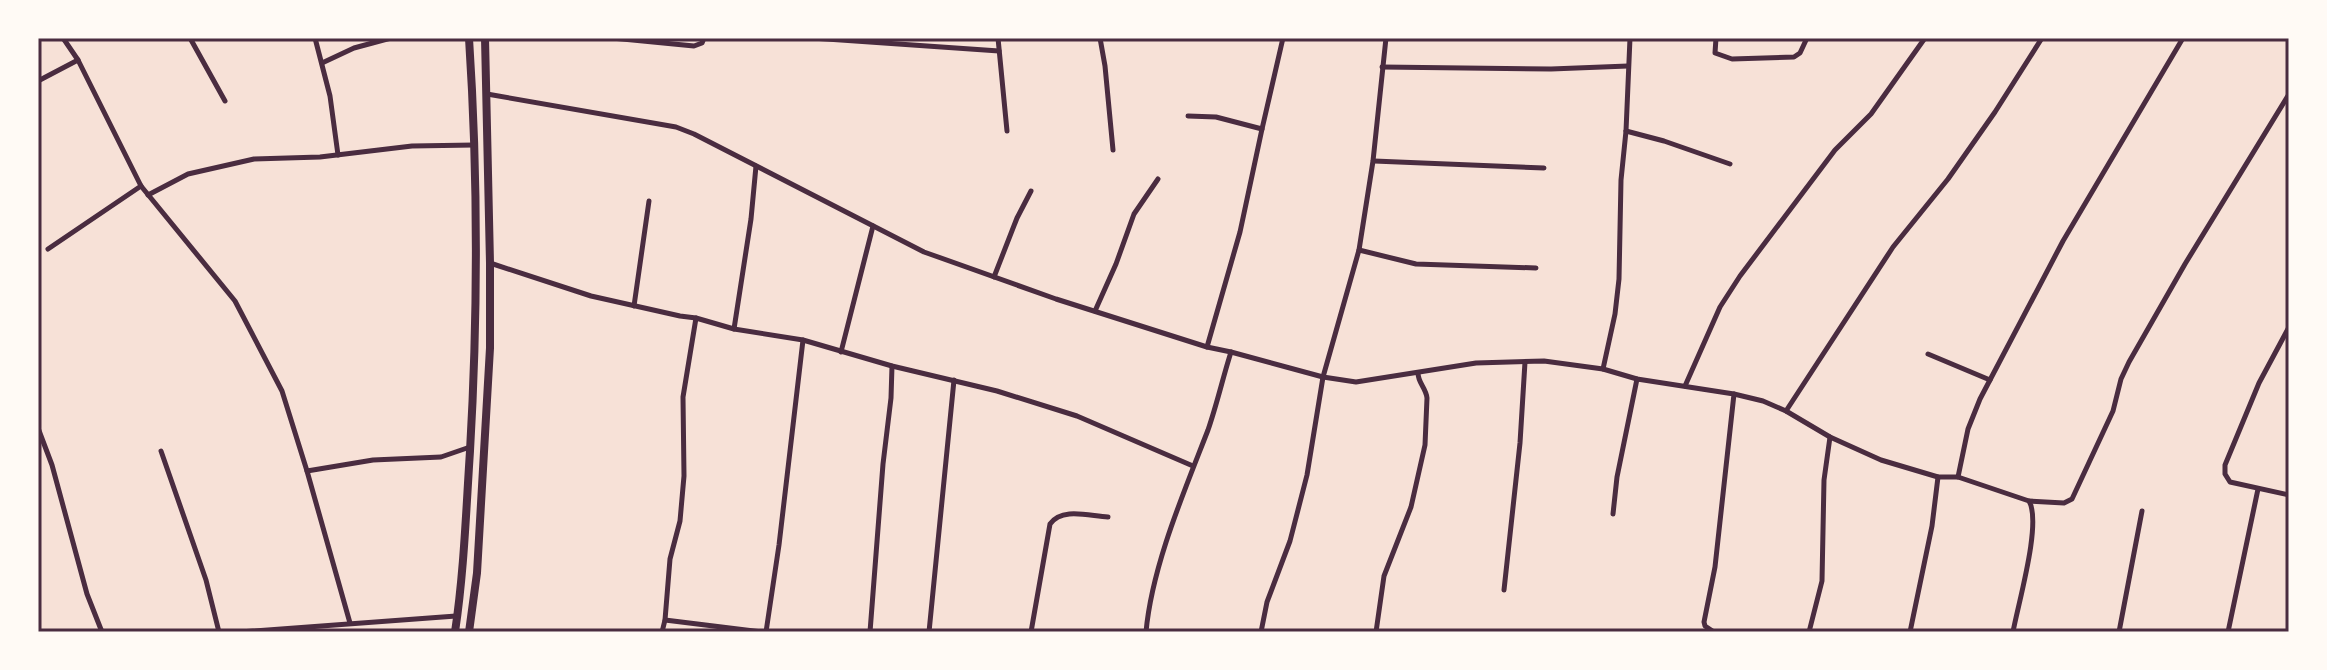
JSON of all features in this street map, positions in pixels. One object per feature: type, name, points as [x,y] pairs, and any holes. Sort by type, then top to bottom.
[{"type":"highway","points":[[455,632],[463,573],[476,349],[474,145],[469,38]]},
{"type":"highway","points":[[469,632],[477,573],[490,348],[485,38]]},
{"type":"street","points":[[63,38],[78,60],[141,186],[235,301],[282,391],[350,623]]},
{"type":"street","points":[[190,38],[225,101]]},
{"type":"street","points":[[315,38],[330,96],[338,155]]},
{"type":"street","points":[[322,63],[354,48],[391,38]]},
{"type":"street","points":[[612,38],[694,46],[702,43],[704,38]]},
{"type":"street","points":[[812,38],[999,51]]},
{"type":"street","points":[[998,38],[1007,131]]},
{"type":"street","points":[[1100,38],[1113,150]]},
{"type":"street","points":[[1207,347],[1240,232],[1283,38]]},
{"type":"street","points":[[1261,632],[1267,602],[1290,541],[1307,475],[1323,377],[1359,250],[1373,161],[1386,38]]},
{"type":"street","points":[[1603,369],[1619,279],[1621,180],[1630,38]]},
{"type":"street","points":[[1716,38],[1715,53],[1732,59],[1794,57],[1800,53],[1807,38]]},
{"type":"street","points":[[1685,386],[1720,307],[1740,276],[1835,150],[1871,114],[1925,38]]},
{"type":"street","points":[[1786,411],[1893,247],[1948,179],[2042,38]]},
{"type":"street","points":[[1958,477],[1972,416],[1990,380],[2056,254],[2183,38]]},
{"type":"street","points":[[38,81],[78,60]]},
{"type":"street","points":[[1382,67],[1551,69],[1628,66]]},
{"type":"street","points":[[487,94],[676,127],[924,252],[1207,347],[1323,377],[1363,382],[1476,363],[1544,361],[1603,369],[1637,379],[1763,401],[1881,460],[1938,477],[1958,477],[2029,501],[2064,503],[2072,499],[2113,411],[2129,362],[2289,94]]},
{"type":"street","points":[[1188,116],[1216,117],[1262,129]]},
{"type":"street","points":[[1626,131],[1730,164]]},
{"type":"street","points":[[148,195],[188,174],[254,159],[338,155],[412,146],[474,145]]},
{"type":"street","points":[[1373,161],[1544,168]]},
{"type":"street","points":[[734,329],[756,166]]},
{"type":"street","points":[[1095,311],[1134,214],[1158,179]]},
{"type":"street","points":[[48,249],[141,186]]},
{"type":"street","points":[[994,277],[1031,191]]},
{"type":"street","points":[[634,306],[649,201]]},
{"type":"street","points":[[841,352],[873,226]]},
{"type":"street","points":[[1359,250],[1416,264],[1536,268]]},
{"type":"street","points":[[490,263],[591,296],[734,329],[803,340],[954,380],[1077,416],[1193,466]]},
{"type":"street","points":[[662,632],[670,559],[682,506],[683,397],[696,318]]},
{"type":"street","points":[[2289,327],[2259,383],[2225,465],[2225,474],[2230,482],[2289,495]]},
{"type":"street","points":[[665,620],[764,632],[803,340]]},
{"type":"street","points":[[1146,632],[1151,591],[1209,426],[1231,352]]},
{"type":"street","points":[[1928,354],[1990,380]]},
{"type":"street","points":[[1504,590],[1520,443],[1525,362]]},
{"type":"street","points":[[870,632],[892,366]]},
{"type":"street","points":[[1376,632],[1384,576],[1411,507],[1425,445],[1427,398],[1418,373]]},
{"type":"street","points":[[1613,514],[1617,477],[1637,379]]},
{"type":"street","points":[[929,632],[954,380]]},
{"type":"street","points":[[1714,632],[1704,622],[1715,567],[1734,394]]},
{"type":"street","points":[[38,428],[52,465],[87,594],[102,632]]},
{"type":"street","points":[[1809,632],[1822,581],[1824,480],[1830,437]]},
{"type":"street","points":[[307,471],[373,460],[441,457],[470,447]]},
{"type":"street","points":[[161,451],[206,580],[219,632]]},
{"type":"street","points":[[1910,632],[1938,494],[1938,477]]},
{"type":"street","points":[[2228,632],[2258,489]]},
{"type":"street","points":[[2013,632],[2034,529],[2033,508],[2029,501]]},
{"type":"street","points":[[2119,632],[2142,511]]},
{"type":"street","points":[[1031,632],[1050,524],[1062,514],[1108,517]]},
{"type":"street","points":[[240,632],[457,616]]}]
